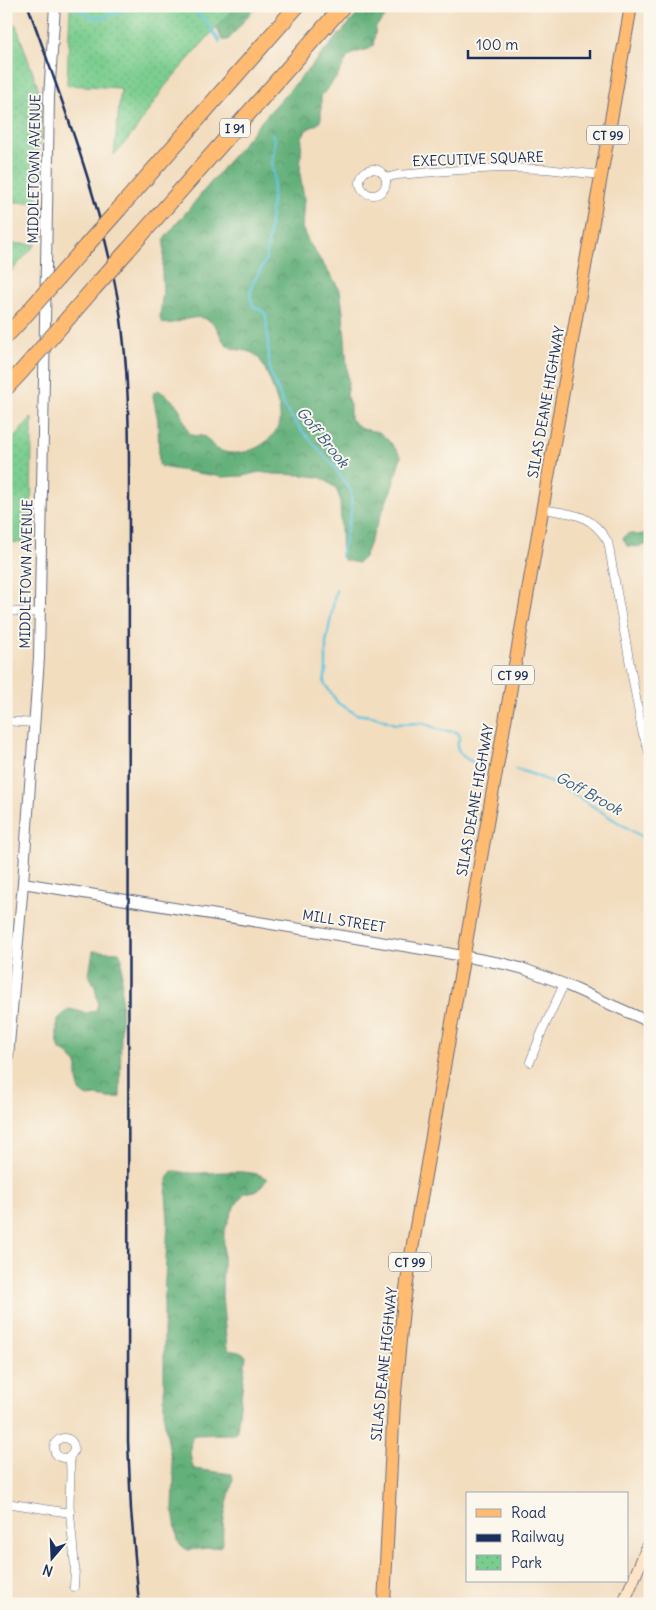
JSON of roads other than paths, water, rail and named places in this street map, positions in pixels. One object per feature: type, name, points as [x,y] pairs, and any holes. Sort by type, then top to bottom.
[{"type":"highway","name":"I 91","points":[[6,336],[297,6]]},
{"type":"highway","name":"I 91","points":[[6,388],[343,6]]},
{"type":"main road","name":"SILAS DEANE HIGHWAY","points":[[384,1604],[392,1436],[403,1309],[418,1208],[631,6]]},
{"type":"main road","points":[[623,1604],[650,1540]]},
{"type":"street","name":"MIDDLETOWN AVENUE","points":[[6,1079],[23,883],[39,658],[50,68],[55,8]]},
{"type":"street","name":"EXECUTIVE SQUARE","points":[[386,178],[430,172],[502,168],[546,169],[601,176]]},
{"type":"street","points":[[542,509],[586,518],[603,532],[608,542],[642,732],[650,755]]},
{"type":"street","points":[[6,611],[40,613]]},
{"type":"street","points":[[6,721],[34,723]]},
{"type":"street","name":"MILL STREET","points":[[23,883],[463,955],[524,969],[564,984],[650,1022]]},
{"type":"street","points":[[6,942],[18,943]]},
{"type":"street","points":[[530,1062],[564,984]]},
{"type":"street","points":[[69,1457],[70,1513],[75,1568],[74,1587]]},
{"type":"street","points":[[6,1503],[70,1513]]},
{"type":"waterway","name":"Goff Brook","points":[[71,6],[93,17],[101,18],[136,6]]},
{"type":"waterway","name":"Goff Brook","points":[[189,6],[205,20],[220,42]]},
{"type":"waterway","name":"Goff Brook","points":[[272,134],[275,141],[272,163],[274,178],[268,247],[265,262],[253,283],[250,294],[253,306],[264,312],[266,316],[270,372],[286,410],[333,465],[351,491],[352,508],[341,556]]},
{"type":"waterway","name":"Goff Brook","points":[[336,590],[326,643],[324,683],[338,703],[356,714],[376,717],[395,724],[423,723],[440,730],[457,732],[460,736],[457,746],[460,753],[470,761],[478,763]]},
{"type":"waterway","name":"Goff Brook","points":[[515,769],[551,782],[568,791],[650,841]]},
{"type":"railway","points":[[28,6],[81,157],[104,234],[120,312],[126,373],[129,475],[128,1441],[131,1510],[139,1604]]}]
